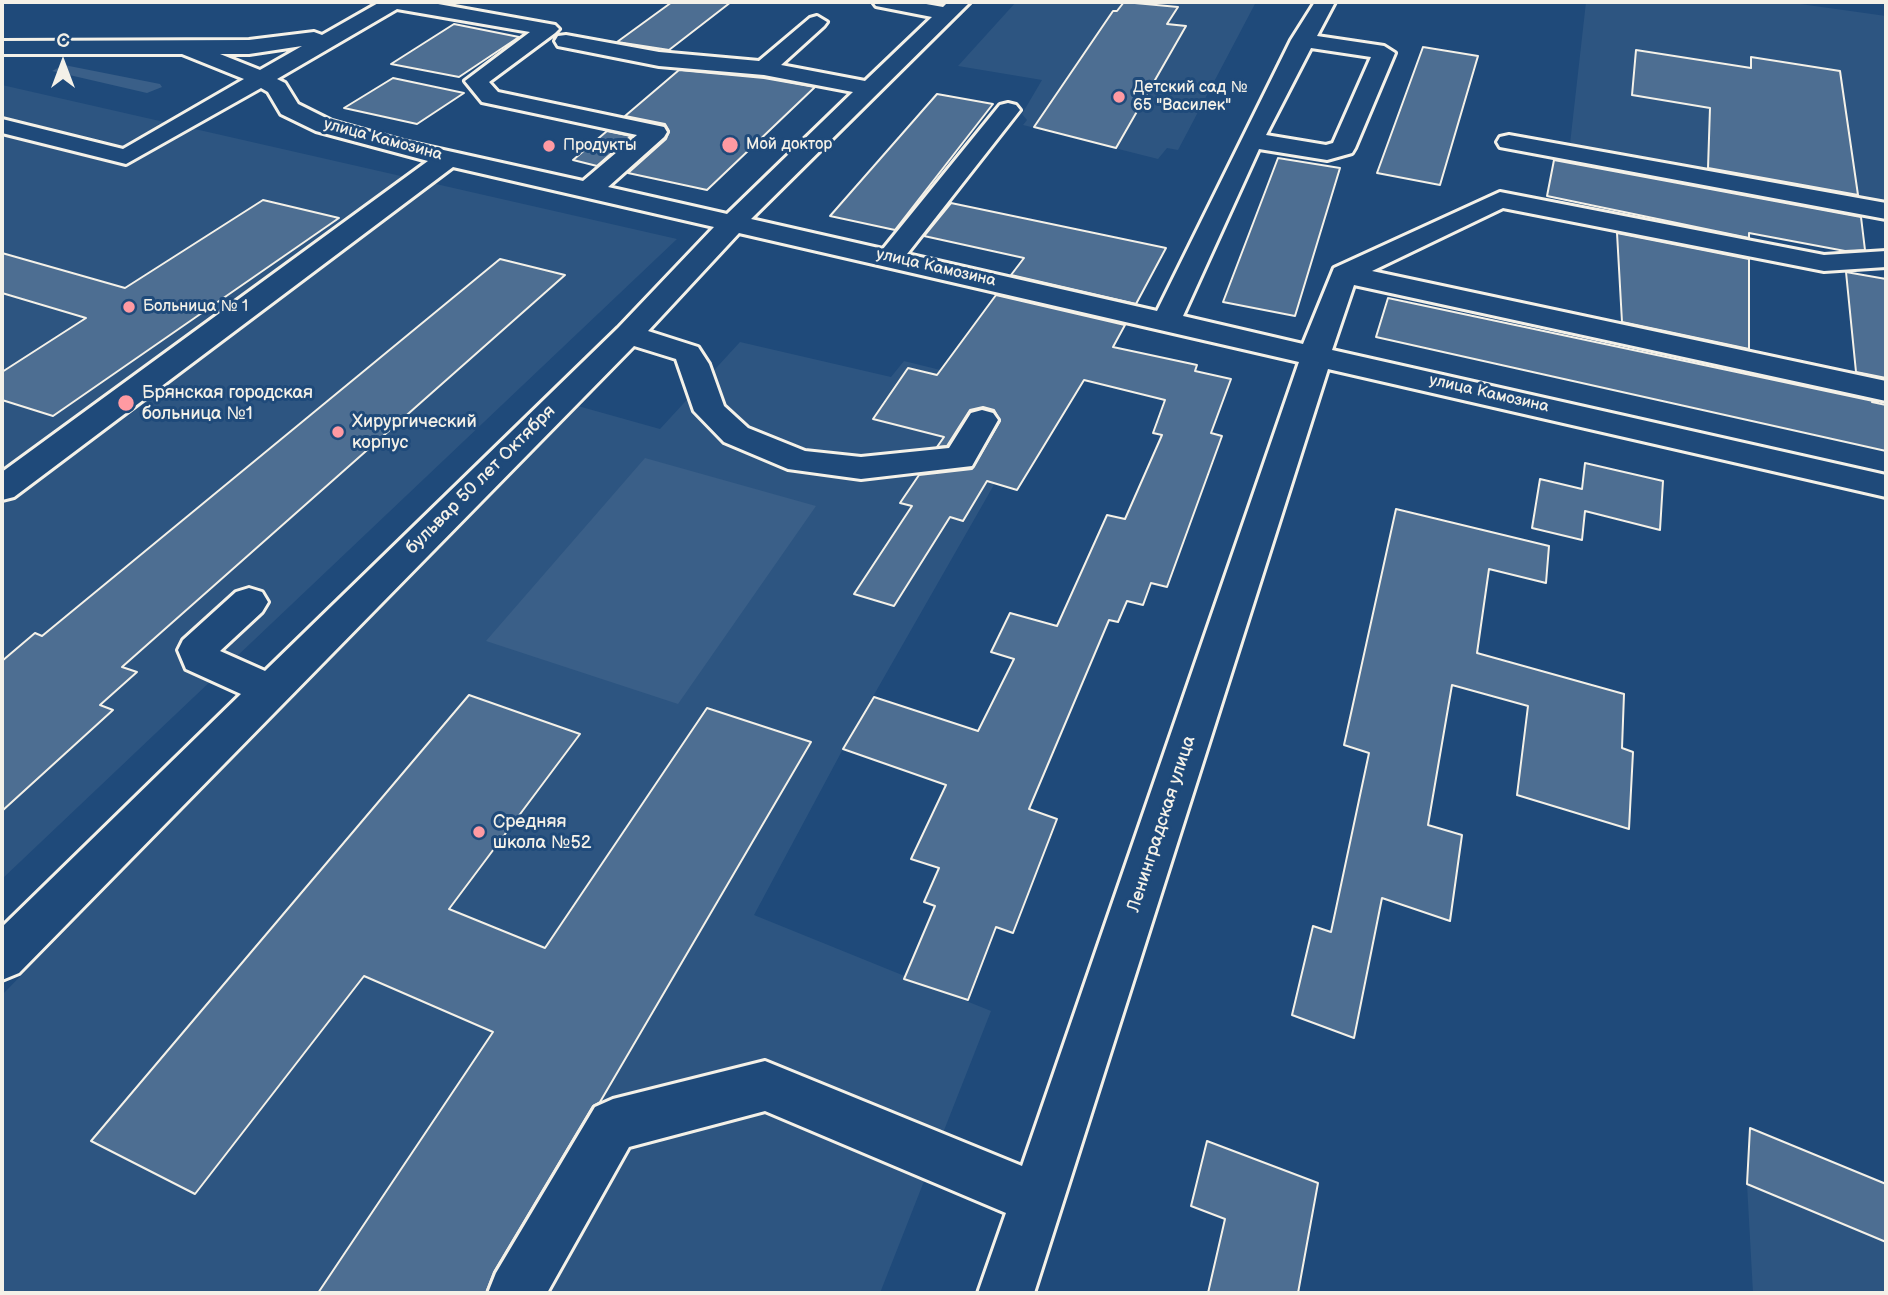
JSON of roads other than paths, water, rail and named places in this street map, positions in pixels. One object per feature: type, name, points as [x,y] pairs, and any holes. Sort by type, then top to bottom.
[{"type":"street","points":[[2,126],[126,158],[393,2],[548,29],[476,81],[490,97],[655,132],[590,189]]},
{"type":"street","points":[[1167,320],[1251,140],[1302,40],[1325,2]]},
{"type":"street","points":[[893,3],[954,8]]},
{"type":"street","name":"бульвар 50 лет Октября","points":[[2,958],[629,334],[735,222],[954,8]]},
{"type":"street","points":[[764,68],[817,22]]},
{"type":"street","points":[[188,48],[249,47],[340,32]]},
{"type":"street","points":[[1251,140],[1327,153],[1343,148],[1384,53],[1302,40]]},
{"type":"street","points":[[566,41],[659,60],[764,68],[871,89]]},
{"type":"street","name":"улица Камозина","points":[[2,47],[188,48],[260,78],[277,88],[289,109],[324,127],[449,158],[1886,486]]},
{"type":"street","points":[[890,258],[1008,110]]},
{"type":"street","points":[[1510,142],[1886,211]]},
{"type":"street","points":[[2,489],[449,158]]},
{"type":"street","points":[[1344,274],[1500,200],[1824,263],[1886,259]]},
{"type":"street","points":[[1344,274],[1886,391]]},
{"type":"street","name":"Ленинградская улица","points":[[1006,1293],[1311,376],[1314,354],[1344,274]]},
{"type":"street","points":[[629,334],[687,353],[694,364],[710,411],[736,435],[800,461],[861,468],[960,457],[982,420]]},
{"type":"street","points":[[249,602],[197,650],[200,659],[271,690]]},
{"type":"street","points":[[516,1293],[613,1125],[765,1086],[1037,1199]]},
{"type":"place","name":"Детский сад № 65 \"Василек\"","points":[[1119,97]]},
{"type":"place","name":"Мой доктор","points":[[730,145]]},
{"type":"place","name":"Продукты","points":[[549,146]]},
{"type":"place","name":"Больница № 1","points":[[129,307]]},
{"type":"place","name":"Брянская городская больница №1","points":[[126,403]]},
{"type":"place","name":"Хирургический корпус","points":[[338,432]]},
{"type":"place","name":"Средняя школа №52","points":[[479,832]]}]
